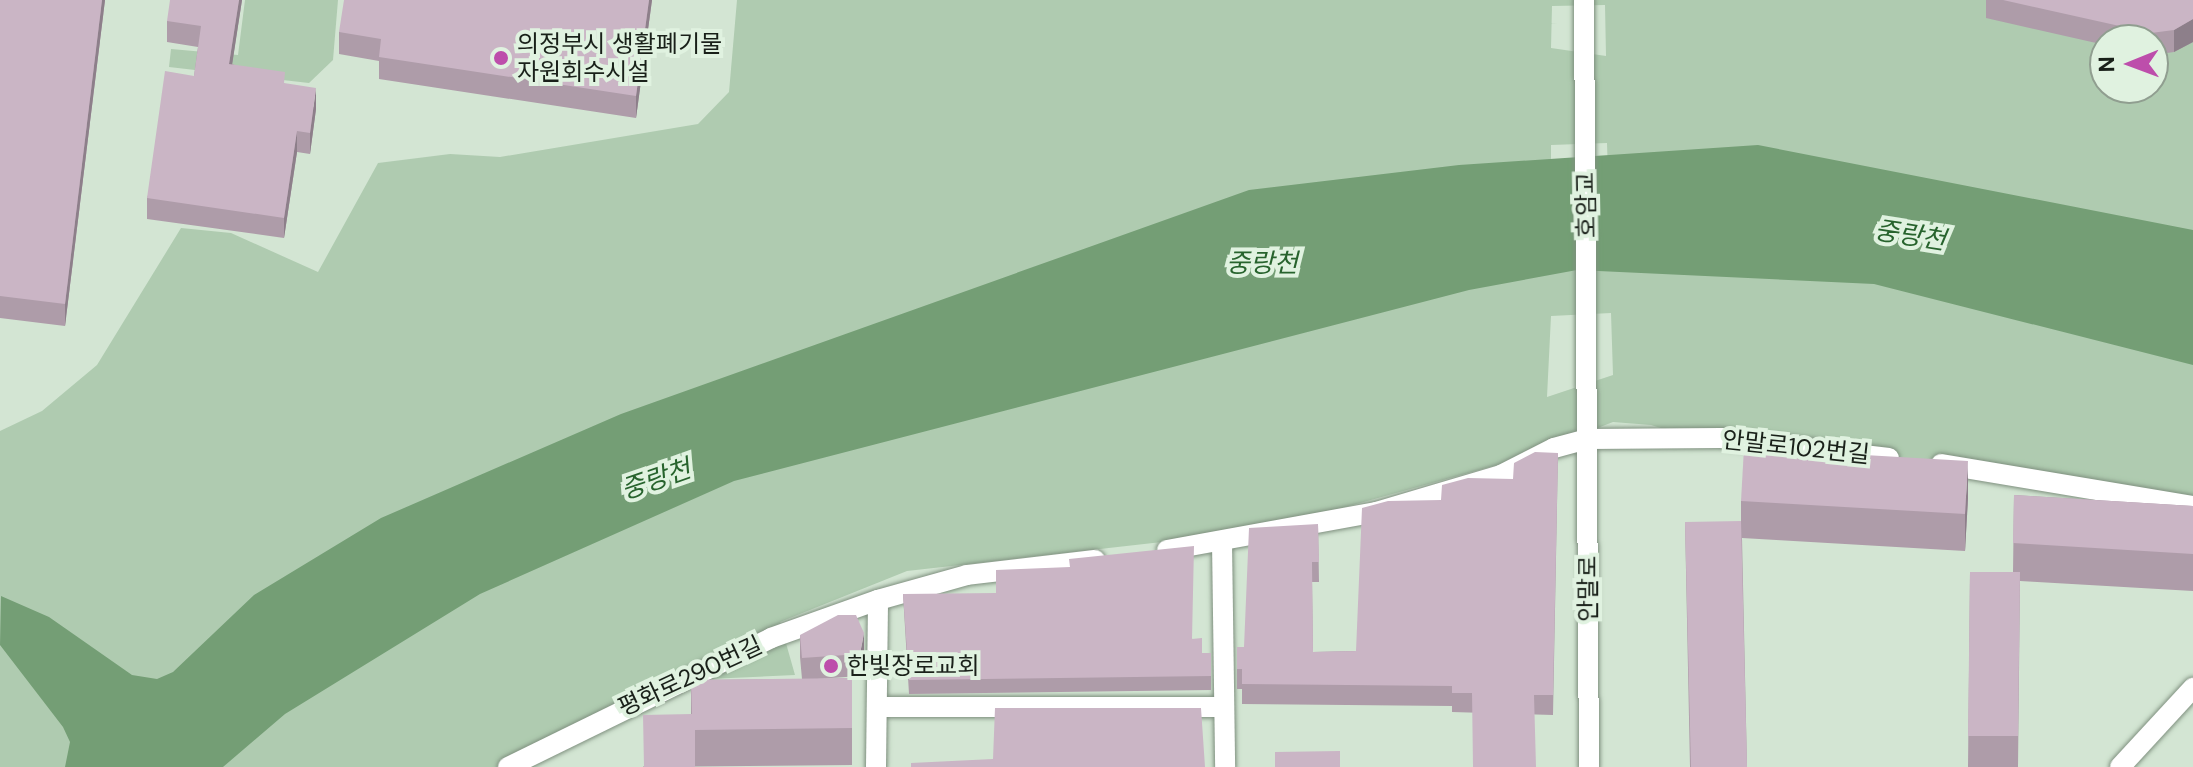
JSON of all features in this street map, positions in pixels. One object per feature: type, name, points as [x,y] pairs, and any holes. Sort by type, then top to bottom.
[{"type":"street","name":"호암교","points":[[1584,0],[1588,411]]},
{"type":"street","name":"안말로","points":[[1588,411],[1589,767]]},
{"type":"street","name":"안말로102번길","points":[[1144,554],[1376,512],[1501,475],[1554,448],[1588,439],[1721,438],[1917,461],[2193,506]]},
{"type":"street","points":[[1222,542],[1225,767]]},
{"type":"street","name":"평화로290번길","points":[[508,767],[771,638],[878,600],[967,575],[1113,558]]},
{"type":"street","points":[[876,767],[878,600]]},
{"type":"street","points":[[2120,767],[2193,688]]},
{"type":"street","points":[[877,707],[1224,707]]},
{"type":"shaded area","points":[[245,0],[338,0],[333,60],[309,83],[169,67],[171,49],[238,55]]},
{"type":"shaded area","points":[[737,0],[2193,0],[2193,505],[1722,447],[1651,425],[1613,422],[1515,460],[1259,531],[907,571],[780,622],[795,675],[642,682],[533,767],[0,767],[0,431],[42,411],[97,365],[181,228],[231,233],[318,272],[378,163],[450,154],[500,157],[698,124],[729,92]],"holes":[[[1605,5],[1606,56],[1551,48],[1552,6]],[[1607,143],[1610,239],[1551,247],[1551,145]],[[1611,313],[1613,375],[1547,397],[1551,316]]]},
{"type":"water","name":"중랑천","points":[[1758,145],[2193,230],[2193,365],[1874,284],[1577,270],[1469,290],[734,481],[480,594],[285,714],[223,767],[65,767],[70,742],[63,727],[0,645],[1,596],[49,617],[132,675],[157,679],[173,672],[254,595],[381,518],[621,414],[1249,190],[1459,165]]},
{"type":"building","points":[[0,0],[102,0],[65,304],[0,296]]},
{"type":"building","points":[[170,0],[239,0],[229,64],[285,72],[284,83],[316,88],[310,133],[297,131],[284,218],[147,198],[165,71],[194,76],[201,26],[167,21]]},
{"type":"building","name":"의정부시 생활폐기물 자원회수시설","points":[[344,0],[649,0],[636,96],[379,57],[381,39],[339,32]]},
{"type":"building","points":[[2003,0],[2193,0],[2193,19],[2174,30],[2169,31],[2169,24],[2111,24]]},
{"type":"building","points":[[1744,448],[1968,461],[1965,514],[1741,501]]},
{"type":"building","points":[[1535,452],[1558,453],[1553,695],[1534,695],[1536,767],[1473,767],[1472,693],[1452,693],[1452,686],[1242,684],[1242,669],[1237,669],[1237,647],[1244,647],[1249,528],[1318,524],[1319,562],[1312,562],[1313,652],[1356,651],[1362,508],[1388,501],[1441,500],[1442,485],[1468,478],[1513,479],[1514,463]]},
{"type":"building","points":[[2014,495],[2193,506],[2193,554],[2013,543]]},
{"type":"building","points":[[1741,521],[1747,767],[1691,767],[1685,522]]},
{"type":"building","points":[[1194,546],[1192,639],[1202,638],[1202,653],[1211,653],[1211,676],[909,680],[903,594],[996,593],[996,570],[1070,567],[1069,559]]},
{"type":"building","points":[[1970,572],[2020,572],[2018,736],[1968,736]]},
{"type":"building","points":[[838,615],[856,615],[864,633],[860,654],[802,658],[800,635]]},
{"type":"building","points":[[852,678],[852,728],[695,730],[695,767],[644,767],[643,715],[692,714],[691,680]]},
{"type":"building","points":[[995,708],[1201,708],[1205,767],[911,767],[911,763],[993,759]]},
{"type":"building","points":[[1340,751],[1340,767],[1275,767],[1275,752]]},
{"type":"place","name":"의정부시 생활폐기물 자원회수시설","points":[[501,58]]},
{"type":"place","name":"한빛장로교회","points":[[831,666]]}]
